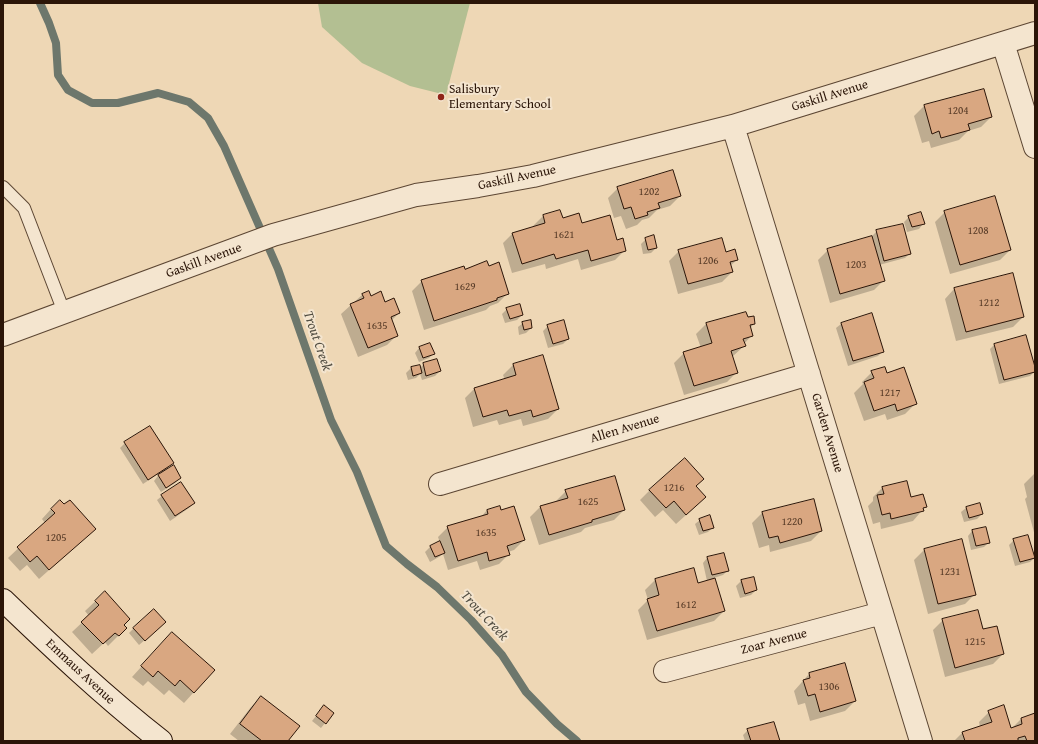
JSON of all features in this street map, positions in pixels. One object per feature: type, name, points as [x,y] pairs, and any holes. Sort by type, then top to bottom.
[{"type":"street","name":"Gaskill Avenue","points":[[3,334],[273,235],[416,195],[533,176],[733,126],[1035,33]]},
{"type":"street","points":[[1004,43],[1035,147]]},
{"type":"street","name":"Garden Avenue","points":[[733,126],[921,741]]},
{"type":"street","name":"Allen Avenue","points":[[440,484],[809,374]]},
{"type":"street","name":"Emmaus Avenue","points":[[3,600],[60,655],[112,702],[160,741]]},
{"type":"street","name":"Zoar Avenue","points":[[665,671],[882,613]]},
{"type":"lane","points":[[3,187],[24,208],[64,312]]},
{"type":"green space","points":[[318,3],[470,3],[446,95],[410,86],[362,63],[322,27]]},
{"type":"building","points":[[984,89],[992,117],[968,124],[970,130],[941,138],[939,131],[932,134],[924,105]]},
{"type":"building","points":[[673,170],[681,196],[658,203],[660,208],[647,212],[648,215],[635,219],[631,207],[624,209],[617,187]]},
{"type":"building","points":[[995,196],[1011,250],[960,265],[944,211]]},
{"type":"building","points":[[560,210],[563,218],[579,213],[582,223],[610,215],[617,240],[623,238],[626,251],[591,261],[588,250],[556,259],[554,254],[522,264],[512,233],[545,223],[543,215]]},
{"type":"building","points":[[921,212],[925,224],[912,227],[908,216]]},
{"type":"building","points":[[903,224],[911,254],[884,261],[876,230]]},
{"type":"building","points":[[654,235],[657,248],[648,250],[645,238]]},
{"type":"building","points":[[872,236],[885,281],[840,294],[827,249]]},
{"type":"building","points":[[722,238],[726,252],[735,249],[738,260],[730,262],[733,272],[688,284],[678,250]]},
{"type":"building","points":[[487,261],[489,266],[499,262],[509,294],[497,298],[497,300],[434,321],[421,280],[464,266],[465,269]]},
{"type":"building","points":[[1013,273],[1024,317],[966,332],[954,288]]},
{"type":"building","points":[[369,291],[371,296],[381,291],[385,302],[394,298],[400,313],[391,317],[398,336],[368,348],[350,304],[364,298],[362,294]]},
{"type":"building","points":[[520,304],[523,315],[510,319],[506,308]]},
{"type":"building","points":[[746,312],[748,317],[754,316],[755,324],[750,325],[753,336],[743,339],[746,346],[731,351],[738,373],[694,386],[683,352],[712,343],[706,323]]},
{"type":"building","points":[[872,313],[884,352],[853,361],[841,323]]},
{"type":"building","points":[[531,320],[532,328],[524,330],[522,322]]},
{"type":"building","points":[[564,320],[569,339],[553,344],[547,325]]},
{"type":"building","points":[[1026,335],[1035,372],[1004,380],[994,344]]},
{"type":"building","points":[[430,343],[435,354],[423,358],[419,347]]},
{"type":"building","points":[[543,355],[559,409],[533,417],[531,410],[509,416],[507,410],[483,417],[474,388],[516,375],[513,364]]},
{"type":"building","points":[[437,359],[441,371],[426,376],[423,363]]},
{"type":"building","points":[[420,365],[422,373],[413,376],[411,367]]},
{"type":"building","points":[[885,367],[887,373],[904,367],[917,404],[897,411],[895,404],[874,411],[864,382],[874,378],[871,371]]},
{"type":"building","points":[[150,426],[174,463],[148,480],[124,442]]},
{"type":"building","points":[[685,458],[704,479],[696,486],[706,497],[686,515],[674,501],[666,508],[649,490]]},
{"type":"building","points":[[174,465],[181,478],[166,488],[158,475]]},
{"type":"building","points":[[615,476],[625,510],[549,535],[540,506],[568,498],[565,490]]},
{"type":"building","points":[[907,481],[911,497],[923,494],[927,507],[923,508],[924,511],[891,519],[890,513],[882,515],[877,495],[884,494],[882,487]]},
{"type":"building","points":[[181,482],[195,503],[175,516],[161,495]]},
{"type":"building","points":[[814,499],[822,531],[780,543],[778,536],[769,538],[762,512]]},
{"type":"building","points":[[60,500],[64,504],[70,500],[96,529],[49,570],[37,556],[30,562],[17,547],[55,513],[51,509]]},
{"type":"building","points":[[980,503],[983,514],[969,518],[966,507]]},
{"type":"building","points":[[500,506],[501,510],[514,506],[525,540],[507,546],[510,555],[489,561],[487,552],[458,561],[447,526],[488,514],[487,510]]},
{"type":"building","points":[[710,515],[714,528],[703,531],[699,519]]},
{"type":"building","points":[[986,527],[990,543],[976,546],[972,530]]},
{"type":"building","points":[[1028,535],[1035,558],[1020,562],[1013,539]]},
{"type":"building","points":[[962,539],[976,595],[938,604],[924,549]]},
{"type":"building","points":[[440,541],[445,553],[435,557],[430,546]]},
{"type":"building","points":[[724,553],[729,571],[712,575],[707,557]]},
{"type":"building","points":[[694,568],[698,583],[715,578],[725,611],[657,631],[647,599],[659,595],[655,579]]},
{"type":"building","points":[[754,577],[757,590],[745,594],[741,580]]},
{"type":"building","points":[[105,591],[130,619],[124,625],[127,628],[119,636],[115,633],[103,644],[81,622],[99,605],[95,601]]},
{"type":"building","points":[[154,609],[166,622],[145,641],[133,628]]},
{"type":"building","points":[[978,610],[983,629],[997,626],[1004,654],[955,668],[942,619]]},
{"type":"building","points":[[172,632],[215,670],[194,693],[180,680],[175,686],[158,671],[153,677],[141,666]]},
{"type":"building","points":[[845,663],[856,701],[820,712],[815,694],[808,696],[803,680],[810,678],[809,673]]},
{"type":"building","points":[[261,696],[300,726],[288,741],[262,741],[240,724]]},
{"type":"building","points":[[324,705],[334,713],[326,724],[316,716]]},
{"type":"building","points":[[1004,705],[1011,728],[1022,724],[1021,718],[1035,713],[1035,741],[1027,741],[1025,736],[1018,738],[1018,741],[965,741],[962,732],[992,722],[988,711]]},
{"type":"building","points":[[774,722],[780,741],[751,741],[747,729]]},
{"type":"waterway","name":"Trout Creek","points":[[40,3],[56,43],[58,75],[68,90],[92,103],[118,103],[158,93],[189,102],[208,118],[224,146],[278,269],[331,420],[357,472],[386,546],[437,587],[471,620],[502,655],[526,692],[557,724],[577,741]]},
{"type":"place","name":"Salisbury Elementary School","points":[[441,97]]}]
